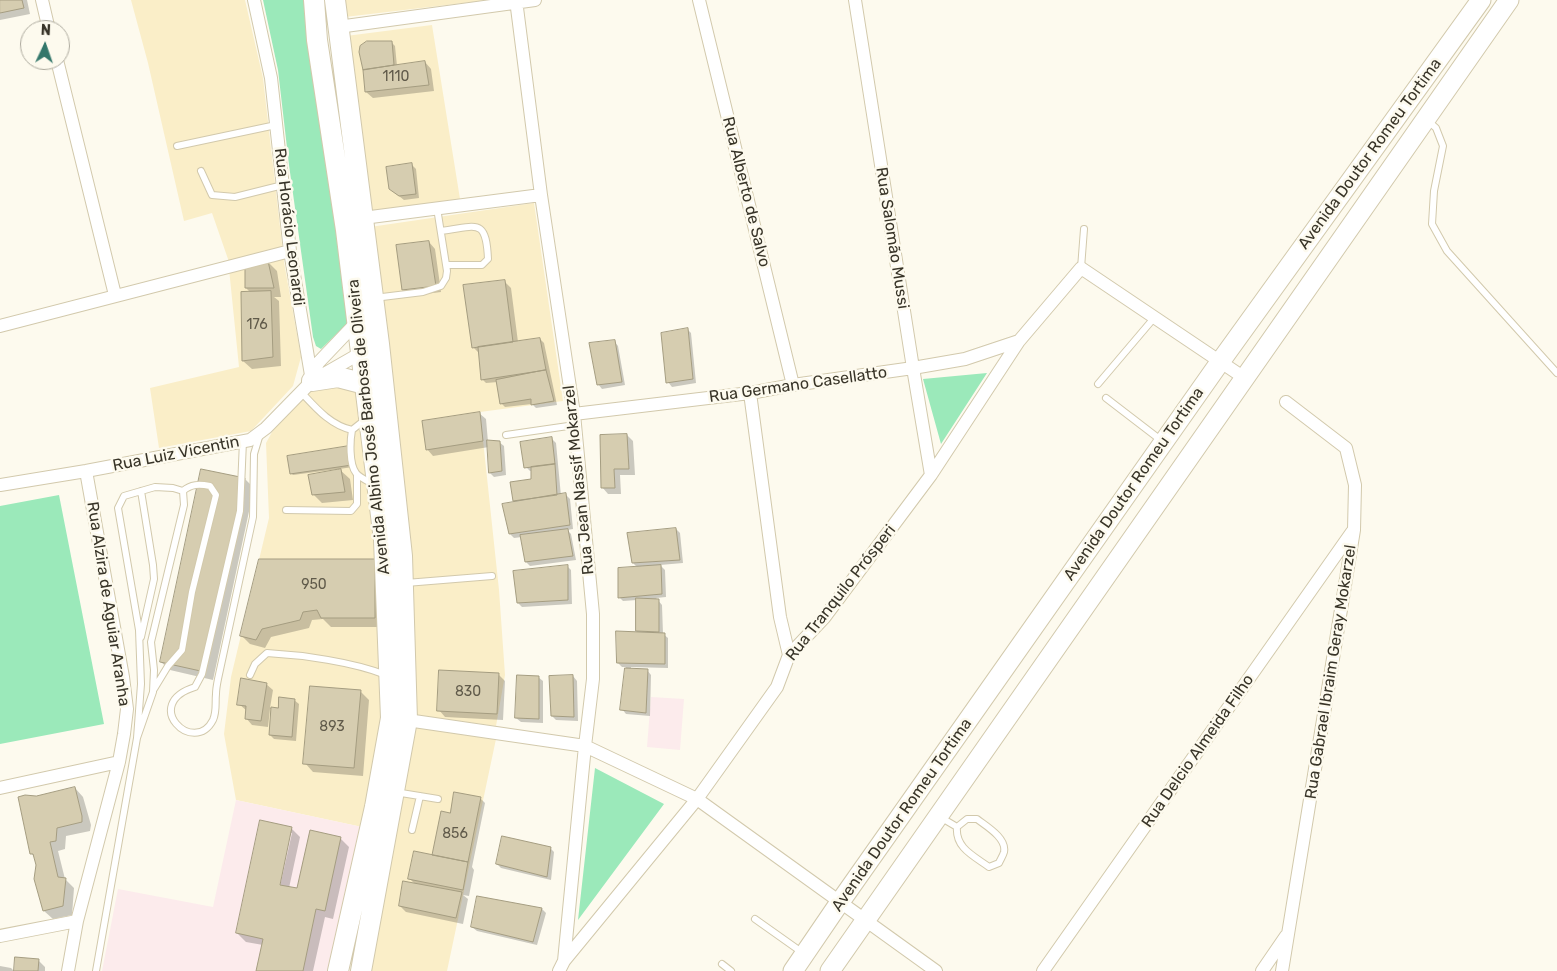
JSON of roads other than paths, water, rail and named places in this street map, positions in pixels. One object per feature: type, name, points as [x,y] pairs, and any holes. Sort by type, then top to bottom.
[{"type":"main road","name":"Avenida Albino José Barbosa de Oliveira","points":[[314,0],[318,40],[346,230],[384,540],[390,676],[391,718],[375,807],[338,971]]},
{"type":"main road","name":"Avenida Albino José Barbosa de Oliveira","points":[[335,0],[379,344],[402,556],[407,720],[361,971]]},
{"type":"main road","name":"Avenida Doutor Romeu Tortima","points":[[793,971],[1220,362],[1481,0]]},
{"type":"main road","name":"Avenida Doutor Romeu Tortima","points":[[830,971],[1246,379],[1509,0]]},
{"type":"main road","points":[[306,386],[338,377],[365,384]]},
{"type":"street","points":[[42,0],[47,20]]},
{"type":"street","name":"Rua Horácio Leonardi","points":[[254,0],[271,78],[306,386]]},
{"type":"street","points":[[338,27],[516,1],[535,0]]},
{"type":"street","name":"Rua Alberto de Salvo","points":[[699,0],[793,385]]},
{"type":"street","name":"Rua Salomão Mussi","points":[[855,0],[931,475]]},
{"type":"street","name":"Rua Jean Nassif Mokarzel","points":[[516,1],[541,195],[574,420],[593,614],[593,679],[562,966]]},
{"type":"street","points":[[59,70],[115,296]]},
{"type":"street","points":[[363,218],[541,195]]},
{"type":"street","points":[[0,326],[290,251]]},
{"type":"street","points":[[1081,268],[1246,379]]},
{"type":"street","name":"Rua Tranquilo Prósperi","points":[[562,966],[697,799],[777,687],[789,655],[824,618],[931,475],[1019,341],[1081,268]]},
{"type":"street","points":[[306,386],[318,363],[357,322]]},
{"type":"street","name":"Rua Germano Casellatto","points":[[574,420],[965,359],[1019,341]]},
{"type":"street","name":"Rua Luiz Vicentin","points":[[0,485],[250,440],[261,432],[306,386],[361,352],[379,344]]},
{"type":"street","points":[[750,393],[780,618],[789,655]]},
{"type":"street","name":"Rua Gabrael Ibraim Geray Mokarzel","points":[[1282,971],[1354,530],[1355,485],[1346,448],[1286,402]]},
{"type":"street","name":"Rua Alzira de Aguiar Aranha","points":[[68,971],[77,921],[119,762],[126,709],[124,685],[86,471]]},
{"type":"street","name":"Rua Delcio Almeida Filho","points":[[1043,971],[1354,530]]},
{"type":"street","points":[[407,720],[585,746],[697,799],[936,971]]},
{"type":"street","points":[[0,788],[119,762]]},
{"type":"street","points":[[0,936],[77,921]]},
{"type":"street","points":[[1262,971],[1288,934]]},
{"type":"lane","points":[[1426,119],[1436,128],[1442,146],[1434,190],[1432,224],[1447,251],[1557,373]]},
{"type":"lane","points":[[177,146],[276,125]]},
{"type":"lane","points":[[201,171],[212,195],[235,197],[283,185]]},
{"type":"lane","points":[[373,298],[423,292],[441,286],[446,278],[446,265],[437,208]]},
{"type":"lane","points":[[440,231],[478,226],[484,230],[487,241],[488,259],[482,264],[446,265]]},
{"type":"lane","points":[[1081,268],[1084,229]]},
{"type":"lane","points":[[1098,384],[1154,318]]},
{"type":"lane","points":[[306,386],[330,422],[342,428],[352,430]]},
{"type":"lane","points":[[1106,398],[1163,443]]},
{"type":"lane","points":[[286,510],[351,510],[357,504],[357,475],[350,442],[352,430],[369,416]]},
{"type":"lane","points":[[506,435],[574,420]]},
{"type":"lane","points":[[243,441],[240,511],[202,674],[195,687],[185,690],[171,706],[171,715],[175,725],[185,732],[196,733],[207,729],[213,721],[216,710],[215,695],[218,679],[253,517],[254,454],[261,432]]},
{"type":"lane","points":[[357,475],[378,487]]},
{"type":"lane","points":[[137,738],[153,692],[168,666],[182,650],[192,592],[216,495],[210,486],[202,485],[190,486],[183,491]]},
{"type":"lane","points":[[96,971],[137,738],[141,684],[139,630],[118,508],[124,496],[155,487],[173,488],[183,491]]},
{"type":"lane","points":[[140,645],[154,579],[141,491]]},
{"type":"lane","points":[[153,692],[154,670],[151,642],[184,505],[183,491]]},
{"type":"lane","points":[[403,584],[492,576]]},
{"type":"lane","points":[[250,675],[255,664],[267,653],[301,656],[372,669],[390,676]]},
{"type":"lane","points":[[394,792],[438,799]]},
{"type":"lane","points":[[412,830],[420,796]]},
{"type":"lane","points":[[939,816],[956,827]]},
{"type":"lane","points":[[967,819],[977,819],[995,834],[1004,844],[1004,852],[999,863],[989,867],[964,849],[956,837],[956,827],[967,819]]},
{"type":"lane","points":[[755,919],[804,955]]},
{"type":"lane","points":[[722,964],[731,971]]}]
